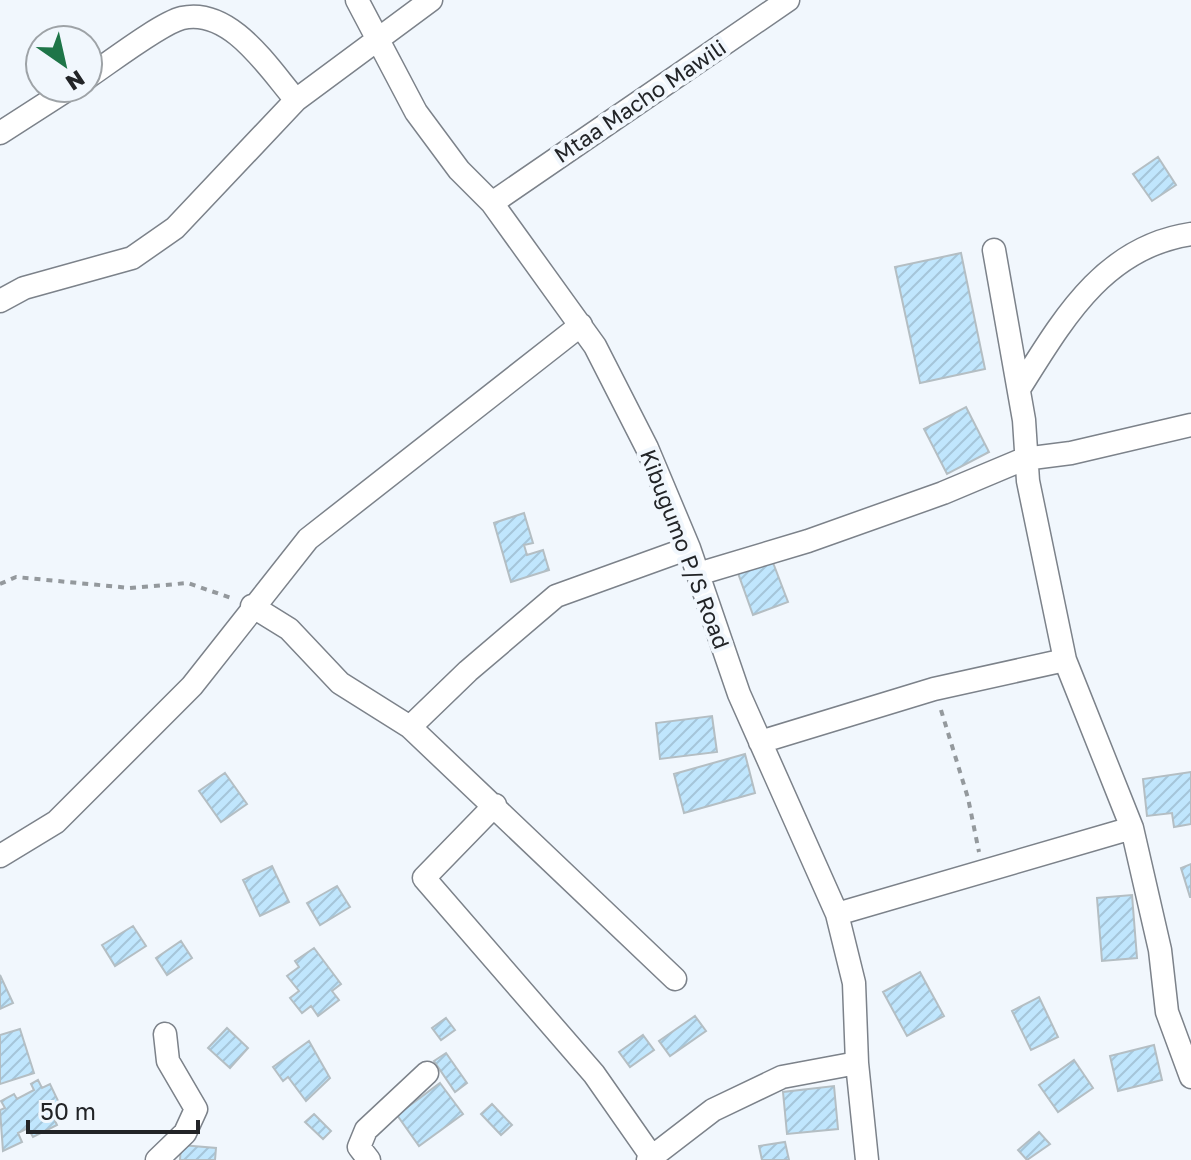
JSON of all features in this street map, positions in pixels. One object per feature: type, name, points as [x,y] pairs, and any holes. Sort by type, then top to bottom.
[{"type":"street","name":"Kibugumo P/S Road","points":[[357,0],[416,112],[459,170],[492,203],[581,325],[647,448],[689,548],[760,742],[837,914],[854,983],[857,1063],[867,1160]]},
{"type":"street","points":[[0,301],[24,288],[132,258],[175,228],[296,100],[431,0]]},
{"type":"street","name":"Mtaa Macho Mawili","points":[[492,203],[788,0]]},
{"type":"street","points":[[104,67],[180,18],[206,17],[241,37],[296,100]]},
{"type":"street","points":[[0,133],[45,104]]},
{"type":"street","points":[[1019,389],[1068,312],[1092,283],[1130,254],[1156,242],[1191,234]]},
{"type":"street","points":[[994,250],[1024,420],[1024,459],[1065,660],[1132,828],[1160,950],[1167,1012],[1191,1077]]},
{"type":"street","points":[[0,856],[56,822],[182,697],[308,539],[581,325]]},
{"type":"street","points":[[698,574],[808,541],[943,493],[1024,459],[1071,453],[1191,425]]},
{"type":"street","points":[[410,727],[468,671],[556,596],[689,548]]},
{"type":"street","points":[[252,606],[289,629],[340,683],[410,727],[675,979]]},
{"type":"street","points":[[760,742],[934,689],[1065,660]]},
{"type":"street","points":[[495,805],[424,878],[594,1074],[650,1159],[713,1110],[782,1077],[857,1063]]},
{"type":"street","points":[[837,914],[1132,828]]},
{"type":"street","points":[[157,1160],[185,1133],[196,1109],[168,1061],[165,1034]]},
{"type":"street","points":[[369,1160],[359,1147],[366,1130],[427,1073]]},
{"type":"path","points":[[0,584],[16,577],[130,588],[188,583],[252,606]]},
{"type":"path","points":[[934,689],[968,798],[982,872]]},
{"type":"building","points":[[1158,157],[1176,185],[1152,201],[1133,174]]},
{"type":"building","points":[[961,253],[985,369],[920,383],[895,267]]},
{"type":"building","points":[[966,407],[989,452],[947,474],[924,429]]},
{"type":"building","points":[[524,513],[533,543],[524,545],[527,555],[543,550],[549,570],[511,582],[494,523]]},
{"type":"building","points":[[772,560],[788,602],[753,615],[738,573]]},
{"type":"building","points":[[712,716],[717,752],[660,759],[656,723]]},
{"type":"building","points":[[745,754],[755,793],[684,813],[674,774]]},
{"type":"building","points":[[1191,772],[1191,824],[1174,827],[1172,813],[1147,816],[1143,779]]},
{"type":"building","points":[[225,773],[247,804],[221,822],[199,791]]},
{"type":"building","points":[[1191,864],[1191,897],[1190,897],[1181,868]]},
{"type":"building","points":[[272,866],[289,902],[260,916],[243,880]]},
{"type":"building","points":[[337,886],[350,907],[320,925],[307,903]]},
{"type":"building","points":[[1132,895],[1137,958],[1102,961],[1097,898]]},
{"type":"building","points":[[133,926],[146,946],[115,966],[102,945]]},
{"type":"building","points":[[181,941],[192,958],[167,975],[156,958]]},
{"type":"building","points":[[314,948],[341,984],[332,991],[339,1000],[318,1016],[311,1006],[302,1013],[290,998],[299,991],[287,976],[299,967],[295,961]]},
{"type":"building","points":[[920,972],[944,1016],[907,1036],[883,992]]},
{"type":"building","points":[[0,975],[13,1003],[0,1009]]},
{"type":"building","points":[[1039,997],[1058,1037],[1031,1050],[1012,1011]]},
{"type":"building","points":[[695,1016],[706,1031],[670,1056],[659,1041]]},
{"type":"building","points":[[446,1018],[455,1030],[441,1040],[432,1028]]},
{"type":"building","points":[[227,1028],[248,1048],[230,1068],[208,1048]]},
{"type":"building","points":[[20,1029],[34,1073],[0,1084],[0,1035]]},
{"type":"building","points":[[643,1035],[654,1050],[630,1067],[619,1052]]},
{"type":"building","points":[[309,1041],[330,1078],[306,1101],[288,1077],[283,1081],[273,1067]]},
{"type":"building","points":[[1154,1045],[1162,1080],[1118,1091],[1110,1056]]},
{"type":"building","points":[[446,1053],[467,1083],[455,1092],[434,1061]]},
{"type":"building","points":[[1074,1060],[1093,1088],[1058,1112],[1039,1085]]},
{"type":"building","points":[[38,1080],[42,1088],[50,1084],[61,1107],[51,1112],[57,1125],[33,1137],[28,1128],[18,1133],[22,1142],[3,1151],[0,1110],[5,1108],[1,1101],[14,1094],[17,1099],[34,1090],[31,1084]]},
{"type":"building","points":[[440,1083],[463,1114],[419,1146],[397,1115]]},
{"type":"building","points":[[834,1086],[838,1129],[787,1134],[783,1092]]},
{"type":"building","points":[[492,1104],[512,1125],[501,1135],[481,1114]]},
{"type":"building","points":[[314,1114],[331,1131],[323,1139],[305,1122]]},
{"type":"building","points":[[1039,1132],[1050,1144],[1027,1160],[1018,1150]]},
{"type":"building","points":[[785,1142],[789,1160],[762,1160],[759,1146]]},
{"type":"building","points":[[181,1145],[216,1148],[215,1160],[180,1160]]}]
